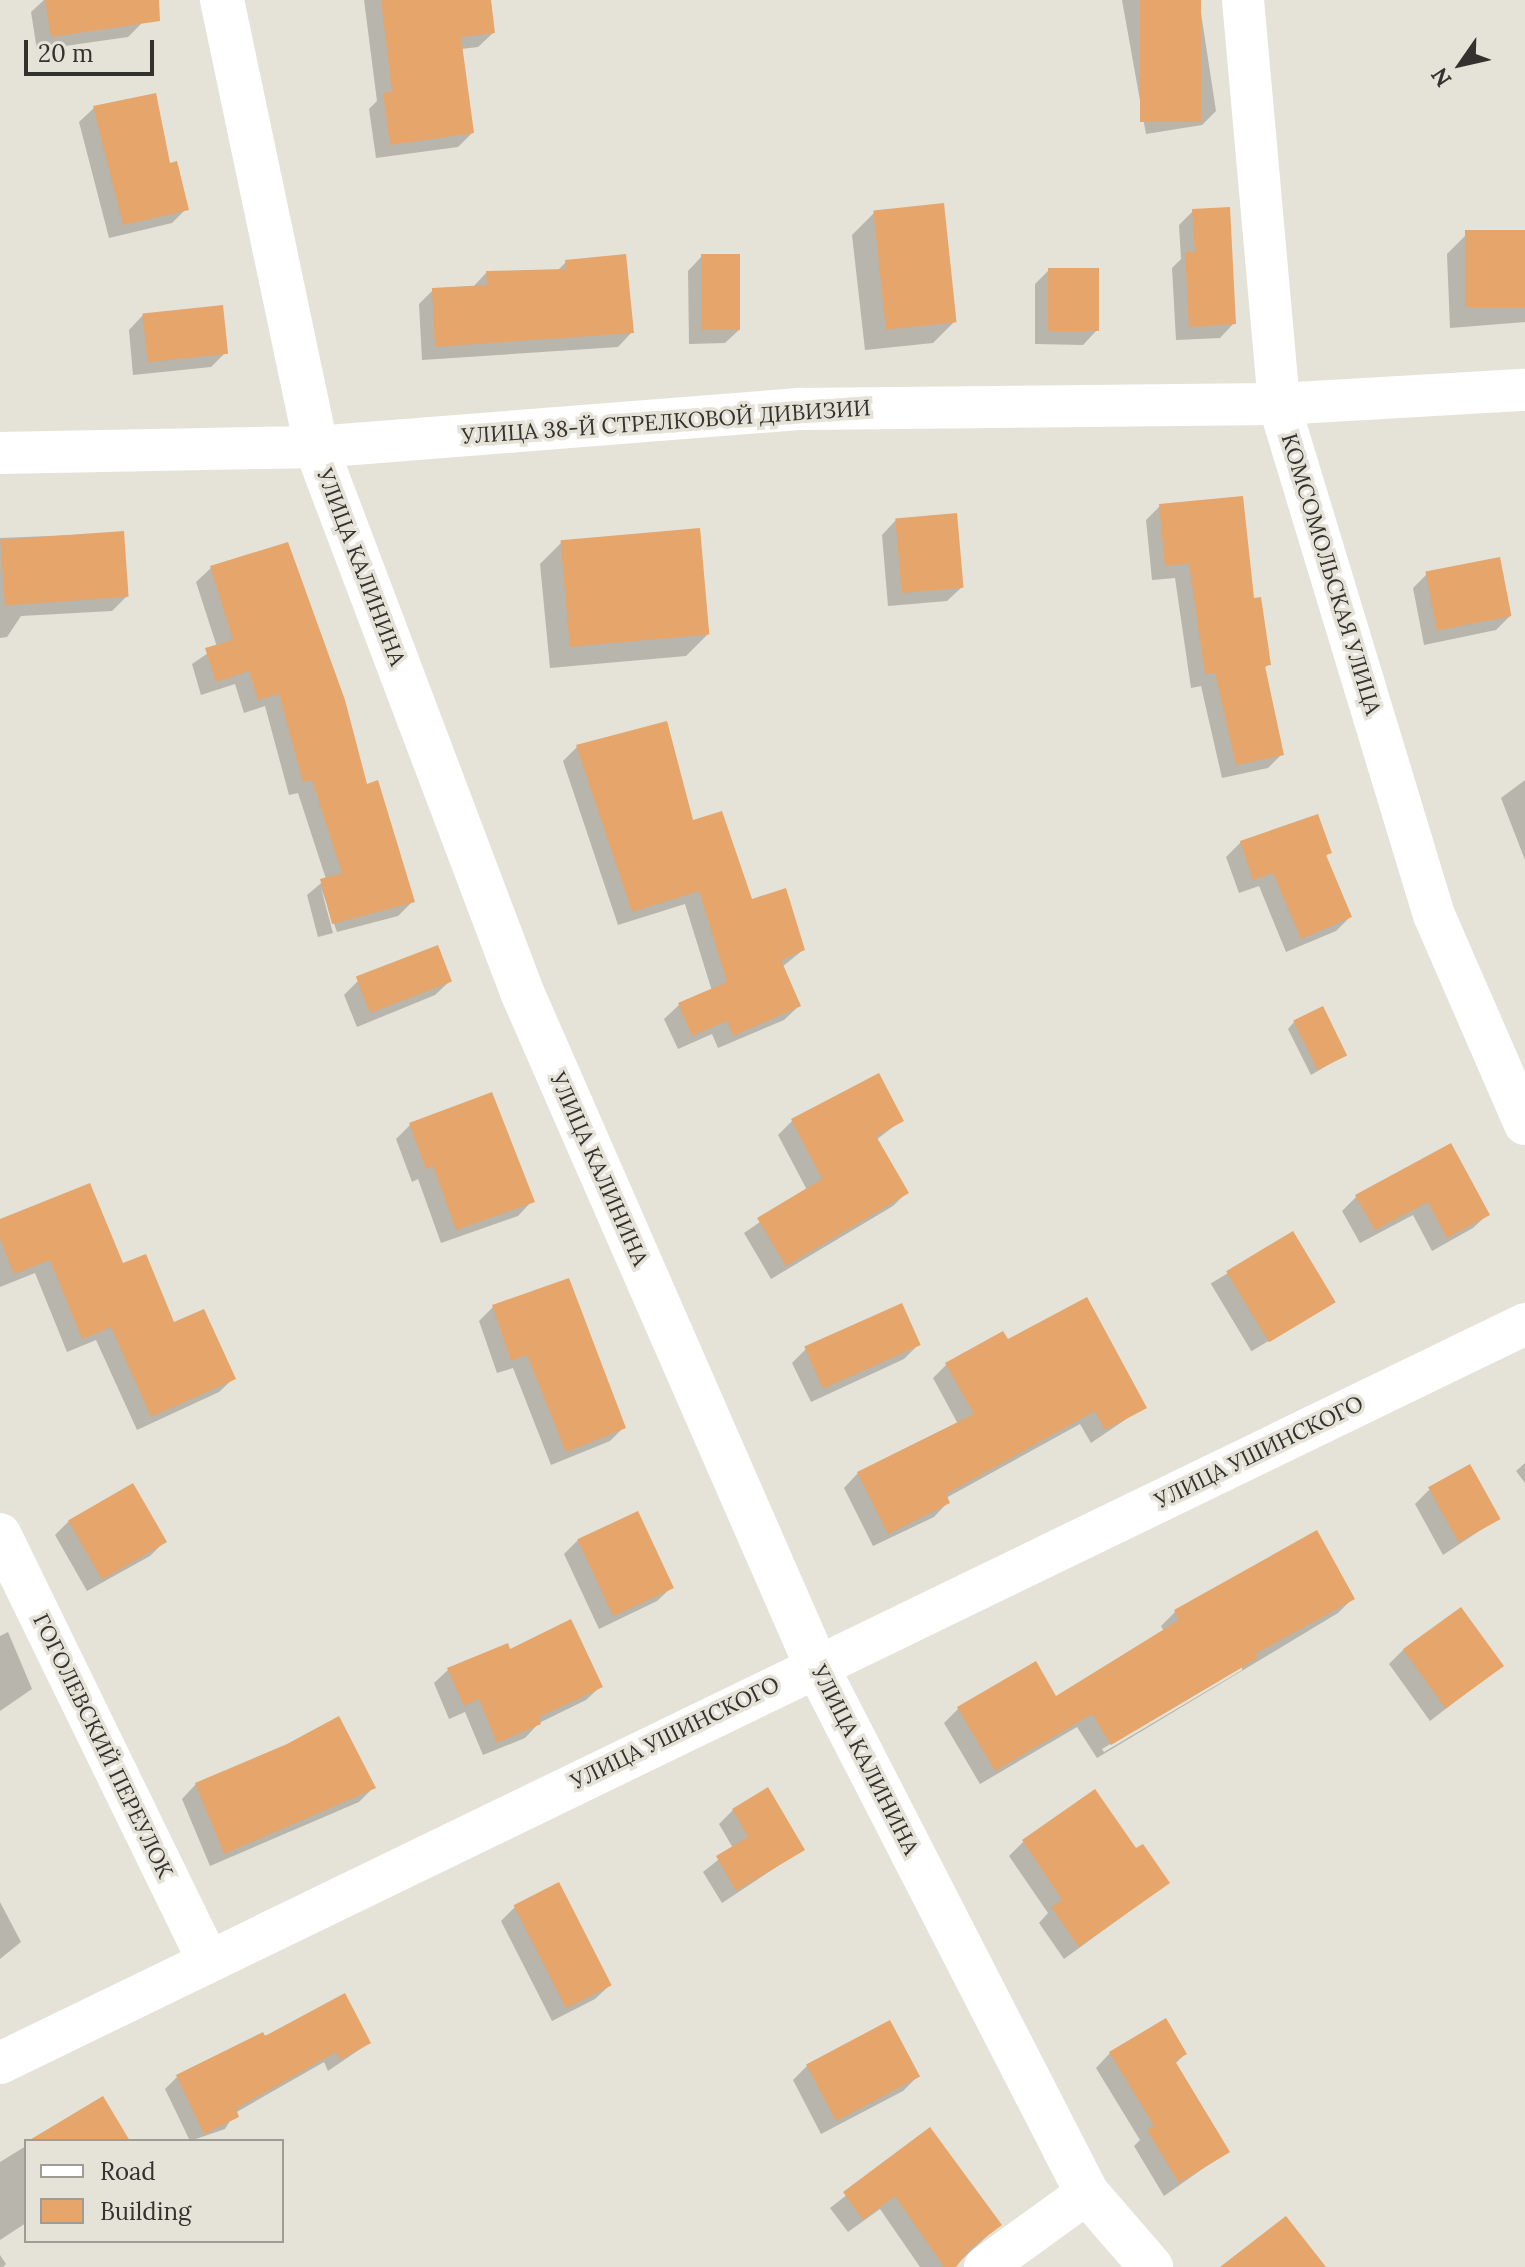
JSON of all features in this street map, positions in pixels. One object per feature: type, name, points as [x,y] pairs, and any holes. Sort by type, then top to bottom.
[{"type":"street","name":"УЛИЦА КАЛИНИНА","points":[[222,0],[316,447],[522,992],[816,1665],[1087,2193],[1151,2267]]},
{"type":"street","name":"КОМСОМОЛЬСКАЯ УЛИЦА","points":[[1243,0],[1279,404],[1434,915],[1525,1124]]},
{"type":"street","name":"УЛИЦА 38-Й СТРЕЛКОВОЙ ДИВИЗИИ","points":[[0,453],[316,447],[802,409],[1279,404],[1525,390]]},
{"type":"street","name":"УЛИЦА УШИНСКОГО","points":[[0,2063],[207,1959],[1525,1324]]},
{"type":"street","name":"ГОГОЛЕВСКИЙ ПЕРЕУЛОК","points":[[0,1534],[207,1959]]},
{"type":"street","points":[[985,2267],[1087,2193]]},
{"type":"building","points":[[45,0],[159,0],[160,21],[51,37]]},
{"type":"building","points":[[381,0],[491,0],[495,33],[461,37],[474,133],[390,145],[383,93],[392,92]]},
{"type":"building","points":[[1140,0],[1201,0],[1201,122],[1140,122]]},
{"type":"building","points":[[156,93],[170,163],[177,161],[189,210],[123,225],[93,106]]},
{"type":"building","points":[[944,203],[957,322],[886,330],[873,210]]},
{"type":"building","points":[[1230,207],[1236,324],[1189,327],[1185,252],[1195,252],[1192,209]]},
{"type":"building","points":[[1465,230],[1525,230],[1525,307],[1465,307]]},
{"type":"building","points":[[626,254],[634,333],[435,347],[432,288],[487,285],[486,271],[566,269],[565,260]]},
{"type":"building","points":[[701,254],[740,254],[740,330],[701,330]]},
{"type":"building","points":[[1048,268],[1099,268],[1099,331],[1048,331]]},
{"type":"building","points":[[223,305],[228,354],[148,362],[142,313]]},
{"type":"building","points":[[1243,496],[1254,598],[1261,597],[1271,665],[1265,666],[1284,755],[1236,765],[1215,673],[1205,674],[1189,564],[1165,566],[1159,504]]},
{"type":"building","points":[[957,513],[964,588],[902,593],[895,518]]},
{"type":"building","points":[[700,528],[709,635],[570,647],[561,540]]},
{"type":"building","points":[[124,531],[129,597],[5,605],[0,540]]},
{"type":"building","points":[[288,542],[345,700],[367,784],[378,780],[415,902],[332,924],[320,879],[342,873],[312,780],[303,782],[279,694],[258,700],[249,671],[216,682],[205,648],[233,640],[210,566]]},
{"type":"building","points":[[1500,557],[1511,616],[1437,630],[1425,572]]},
{"type":"building","points":[[667,721],[693,820],[722,811],[752,899],[786,888],[805,950],[781,960],[801,1006],[733,1036],[727,1021],[692,1036],[678,1003],[727,982],[699,891],[632,912],[576,745]]},
{"type":"building","points":[[1318,814],[1332,853],[1326,855],[1352,917],[1301,939],[1273,873],[1253,880],[1240,841]]},
{"type":"building","points":[[438,945],[452,981],[370,1013],[356,977]]},
{"type":"building","points":[[1323,1006],[1347,1055],[1317,1070],[1293,1020]]},
{"type":"building","points":[[879,1073],[904,1121],[876,1136],[909,1193],[786,1266],[757,1218],[822,1179],[791,1119]]},
{"type":"building","points":[[492,1092],[535,1202],[456,1230],[433,1166],[426,1169],[409,1123]]},
{"type":"building","points":[[1451,1143],[1490,1215],[1447,1238],[1428,1202],[1375,1230],[1355,1195]]},
{"type":"building","points":[[90,1183],[123,1263],[146,1254],[174,1322],[204,1309],[236,1379],[151,1417],[111,1327],[82,1339],[50,1260],[14,1274],[0,1239],[0,1219]]},
{"type":"building","points":[[1293,1231],[1336,1302],[1269,1342],[1226,1271]]},
{"type":"building","points":[[569,1278],[626,1428],[566,1452],[527,1355],[511,1361],[492,1305]]},
{"type":"building","points":[[1087,1297],[1147,1408],[1105,1430],[1095,1411],[946,1494],[950,1503],[888,1534],[857,1472],[974,1414],[945,1363],[1003,1331],[1008,1339]]},
{"type":"building","points":[[902,1303],[921,1345],[823,1389],[804,1347]]},
{"type":"building","points":[[1470,1464],[1501,1519],[1459,1542],[1428,1487]]},
{"type":"building","points":[[133,1483],[167,1542],[102,1579],[68,1520]]},
{"type":"building","points":[[638,1511],[674,1588],[613,1616],[577,1539]]},
{"type":"building","points":[[1317,1530],[1355,1599],[1255,1654],[1258,1658],[1111,1745],[1092,1714],[995,1771],[957,1707],[1036,1661],[1056,1696],[1179,1620],[1174,1610]]},
{"type":"building","points":[[1461,1607],[1504,1666],[1446,1708],[1403,1649]]},
{"type":"building","points":[[571,1619],[603,1687],[539,1717],[541,1724],[497,1743],[479,1699],[464,1706],[447,1668],[508,1643],[510,1649]]},
{"type":"building","points":[[339,1716],[376,1788],[224,1854],[195,1783],[287,1744]]},
{"type":"building","points":[[768,1787],[805,1850],[736,1891],[716,1856],[748,1837],[732,1809]]},
{"type":"building","points":[[1095,1789],[1136,1848],[1143,1844],[1170,1883],[1079,1947],[1051,1907],[1062,1900],[1022,1840]]},
{"type":"building","points":[[559,1882],[612,1985],[566,2009],[514,1905]]},
{"type":"building","points":[[345,1993],[371,2043],[340,2060],[336,2052],[236,2109],[239,2117],[204,2134],[176,2075],[263,2032],[265,2036]]},
{"type":"building","points":[[1166,2018],[1187,2054],[1175,2061],[1230,2152],[1179,2183],[1147,2130],[1154,2126],[1109,2052]]},
{"type":"building","points":[[890,2020],[920,2077],[836,2121],[806,2065]]},
{"type":"building","points":[[103,2096],[129,2139],[31,2139]]},
{"type":"building","points":[[930,2127],[1002,2225],[971,2248],[956,2267],[944,2267],[895,2196],[863,2220],[843,2192]]},
{"type":"building","points":[[1286,2216],[1326,2267],[1220,2267]]}]
